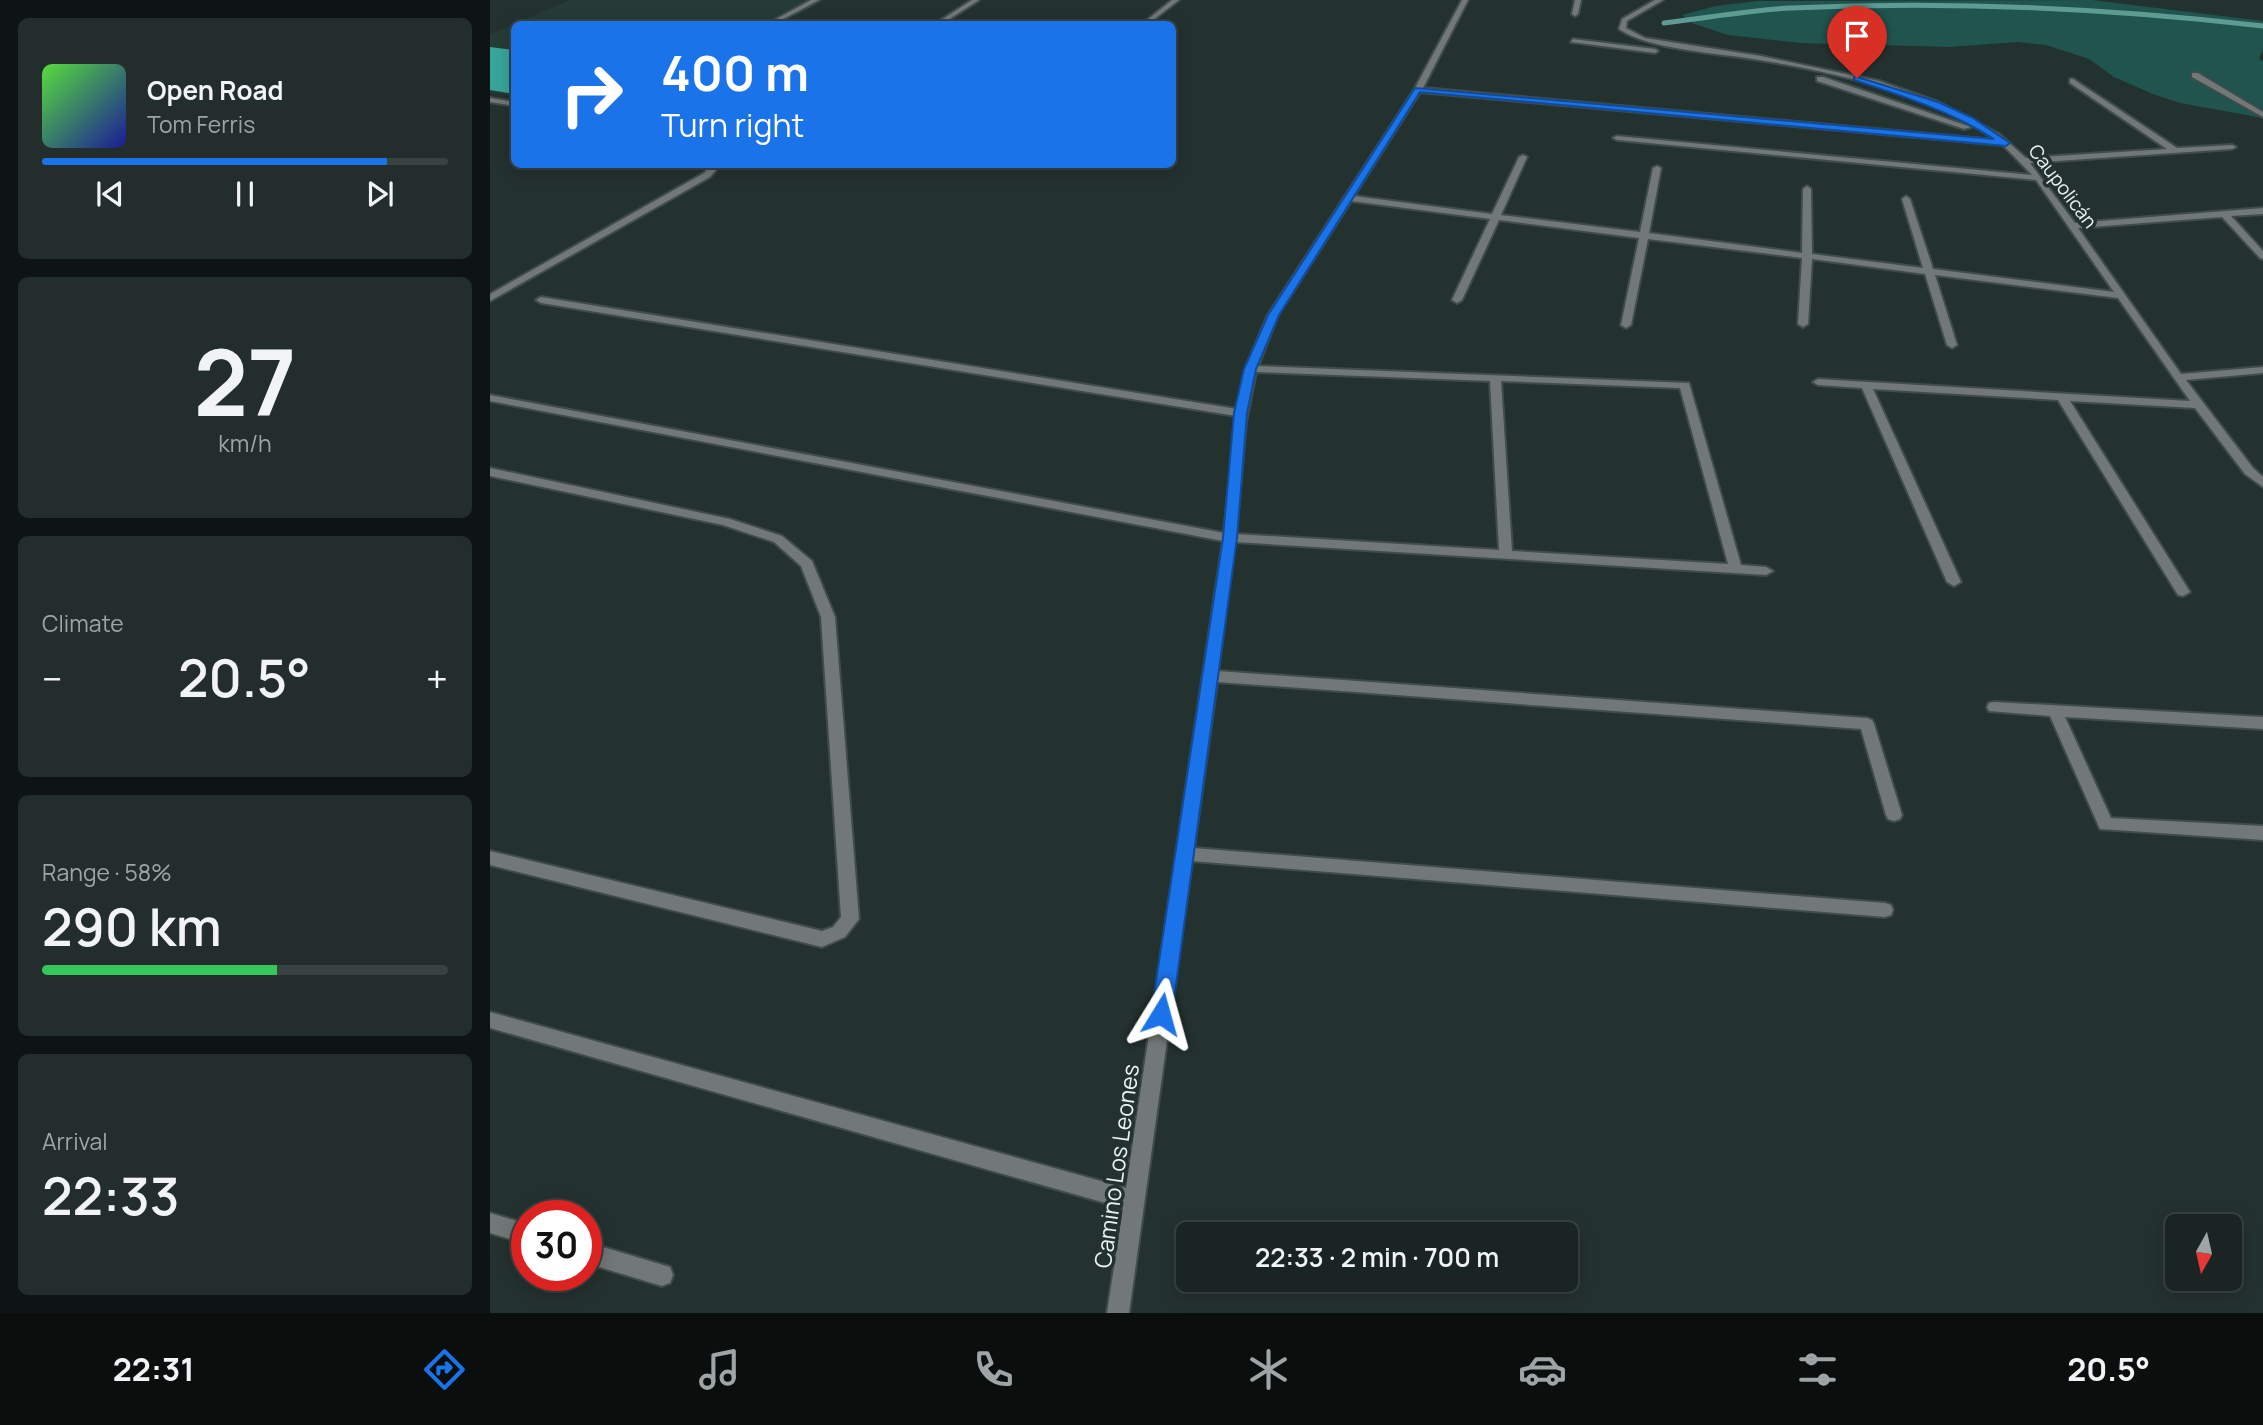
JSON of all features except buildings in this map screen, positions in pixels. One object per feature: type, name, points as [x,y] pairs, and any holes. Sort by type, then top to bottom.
[{"type":"street","points":[[776,21],[817,0]]},
{"type":"street","points":[[943,21],[976,0]]},
{"type":"street","points":[[1149,21],[1176,0]]},
{"type":"street","name":"Camino Los Leones","points":[[1118,1313],[1230,538],[1240,413],[1250,369],[1273,315],[1418,90],[1465,0]]},
{"type":"street","points":[[1575,14],[1578,0]]},
{"type":"street","name":"Caupolicán","points":[[1660,0],[1624,20],[1622,29],[1643,40],[1760,58],[1876,83],[1935,104],[1985,129],[2006,143],[2039,178],[2198,405],[2249,471],[2263,483]]},
{"type":"street","points":[[1573,41],[1701,57],[1797,73],[1844,85],[1964,126],[1985,129]]},
{"type":"street","points":[[2194,75],[2263,115]]},
{"type":"street","points":[[2073,81],[2174,150]]},
{"type":"street","points":[[1418,90],[2006,143]]},
{"type":"street","points":[[490,100],[511,104]]},
{"type":"street","points":[[1617,138],[2039,178]]},
{"type":"street","points":[[2025,161],[2232,146]]},
{"type":"street","points":[[1457,300],[1523,157]]},
{"type":"street","points":[[490,298],[707,175],[713,168]]},
{"type":"street","points":[[1626,325],[1657,169]]},
{"type":"street","points":[[1803,324],[1807,189]]},
{"type":"street","points":[[1348,198],[2122,296]]},
{"type":"street","points":[[1906,199],[1952,345]]},
{"type":"street","points":[[2073,226],[2263,211]]},
{"type":"street","points":[[2224,214],[2263,256]]},
{"type":"street","points":[[541,300],[1240,413]]},
{"type":"street","points":[[1250,369],[1685,385],[1736,569]]},
{"type":"street","points":[[2179,377],[2263,370]]},
{"type":"street","points":[[1495,379],[1506,554]]},
{"type":"street","points":[[1818,382],[2198,405]]},
{"type":"street","points":[[1866,385],[1954,582]]},
{"type":"street","points":[[2062,397],[2183,592]]},
{"type":"street","points":[[490,398],[1230,538],[1766,571]]},
{"type":"street","points":[[490,472],[726,522],[778,539],[807,564],[828,617],[850,919],[839,932],[822,939],[490,858]]},
{"type":"street","points":[[1210,676],[1867,724],[1894,816]]},
{"type":"street","points":[[1994,707],[2263,723]]},
{"type":"street","points":[[2055,710],[2106,824],[2263,833]]},
{"type":"street","points":[[1185,854],[1885,910]]},
{"type":"street","points":[[490,1020],[1135,1201]]},
{"type":"street","points":[[490,1223],[511,1229]]},
{"type":"street","points":[[602,1257],[662,1275]]},
{"type":"shaded area","points":[[570,0],[826,0],[785,21],[521,21]]},
{"type":"shaded area","points":[[511,25],[511,96],[490,93],[490,34]]},
{"type":"green space","points":[[2092,0],[2263,21],[2263,49],[2259,59],[2263,61],[2263,118],[2180,103],[2153,94],[2114,77],[2089,59],[2046,45],[2018,42],[1950,47],[1800,43],[1728,35],[1692,23],[1682,15],[1716,6],[1758,1]]},
{"type":"waterway","points":[[1664,23],[1775,9],[1909,5],[2086,11],[2263,26]]},
{"type":"route","points":[[1161,1014],[1230,538],[1244,390],[1273,315],[1418,90],[2006,143],[1970,120],[1935,104],[1857,78]]}]
